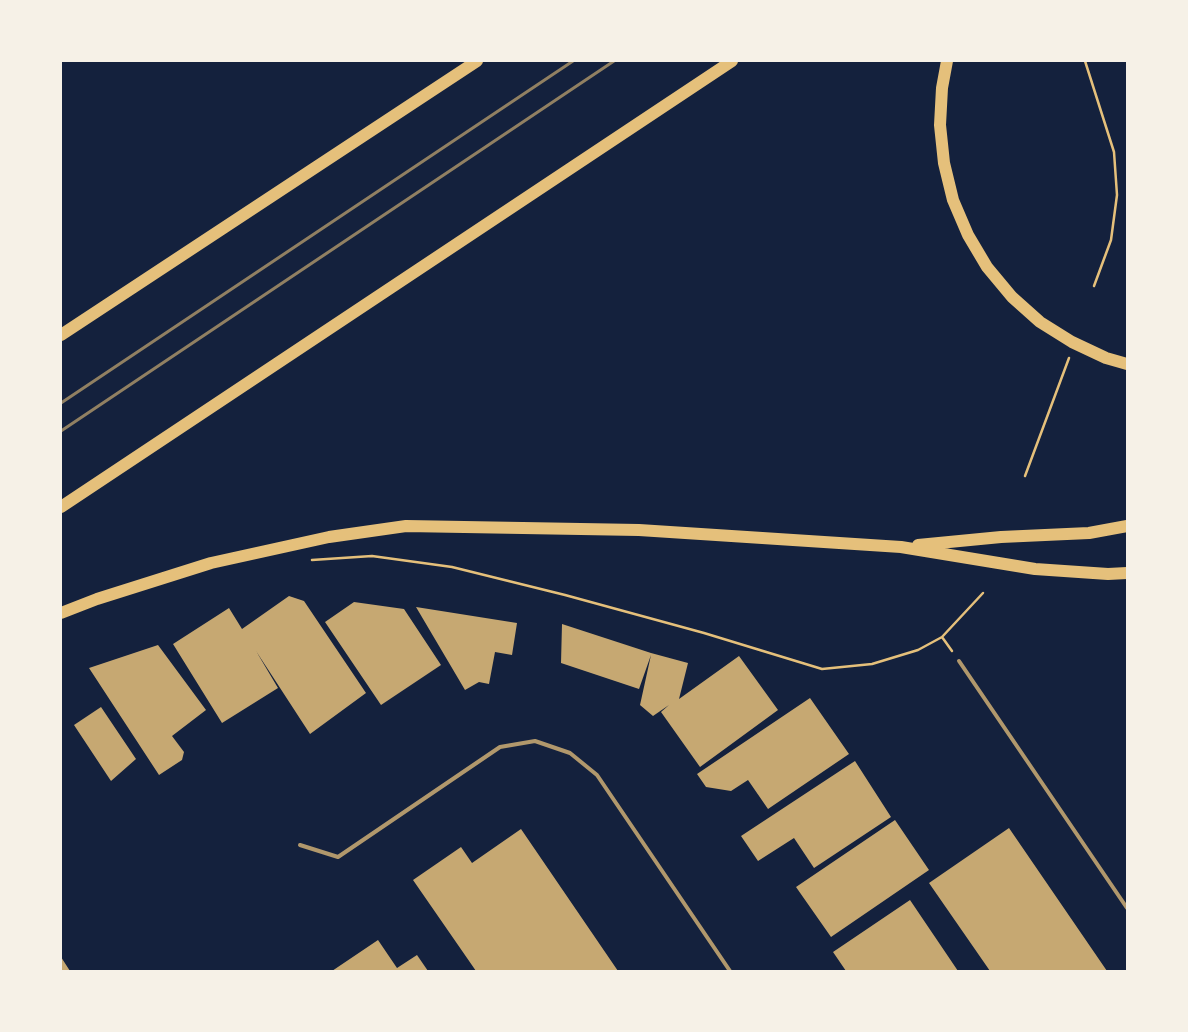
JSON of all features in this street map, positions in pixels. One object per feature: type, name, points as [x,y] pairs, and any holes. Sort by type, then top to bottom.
[{"type":"highway","points":[[61,335],[477,61]]},
{"type":"highway","points":[[61,507],[732,61]]},
{"type":"highway","points":[[947,61],[942,88],[940,125],[944,163],[953,200],[968,235],[987,267],[1012,297],[1040,322],[1072,342],[1106,358],[1127,364]]},
{"type":"highway","points":[[61,613],[97,599],[211,564],[329,537],[406,526],[639,530],[901,547],[1035,569],[1108,574],[1127,573]]},
{"type":"highway","points":[[901,547],[1001,537],[1089,533],[1127,526]]},
{"type":"street","points":[[959,661],[1127,908]]},
{"type":"street","points":[[300,845],[338,857],[500,746],[535,740],[570,752],[597,775],[730,971]]},
{"type":"path","points":[[1085,61],[1114,152],[1117,195],[1111,240],[1094,286]]},
{"type":"path","points":[[1025,476],[1071,352]]},
{"type":"path","points":[[305,560],[372,556],[452,567],[565,595],[704,633],[822,669],[872,664],[918,650],[942,637],[984,593]]},
{"type":"building","points":[[289,596],[304,601],[366,693],[310,734],[256,651],[278,688],[222,723],[173,644],[229,608],[242,629]]},
{"type":"building","points":[[354,602],[404,609],[441,665],[381,705],[325,622]]},
{"type":"building","points":[[416,607],[517,623],[512,655],[495,652],[489,684],[479,682],[465,690]]},
{"type":"building","points":[[562,624],[651,653],[688,663],[679,699],[739,656],[778,710],[700,767],[661,712],[669,705],[653,716],[640,705],[651,655],[639,689],[561,663]]},
{"type":"building","points":[[158,645],[206,710],[172,736],[184,752],[182,760],[159,775],[89,668]]},
{"type":"building","points":[[810,698],[849,754],[768,809],[748,780],[731,791],[706,787],[697,774]]},
{"type":"building","points":[[101,707],[136,759],[111,781],[74,725]]},
{"type":"building","points":[[855,761],[891,817],[814,868],[794,838],[758,861],[741,836]]},
{"type":"building","points":[[895,820],[929,870],[831,937],[796,887]]},
{"type":"building","points":[[1009,828],[1107,971],[990,971],[929,883]]},
{"type":"building","points":[[521,829],[618,971],[476,971],[413,880],[461,847],[472,863]]},
{"type":"building","points":[[910,900],[958,971],[846,971],[833,952]]},
{"type":"building","points":[[378,940],[397,968],[417,955],[428,971],[332,971]]},
{"type":"building","points":[[61,957],[70,971],[61,971]]},
{"type":"railway","points":[[61,403],[573,61]]},
{"type":"railway","points":[[61,431],[614,61]]}]
